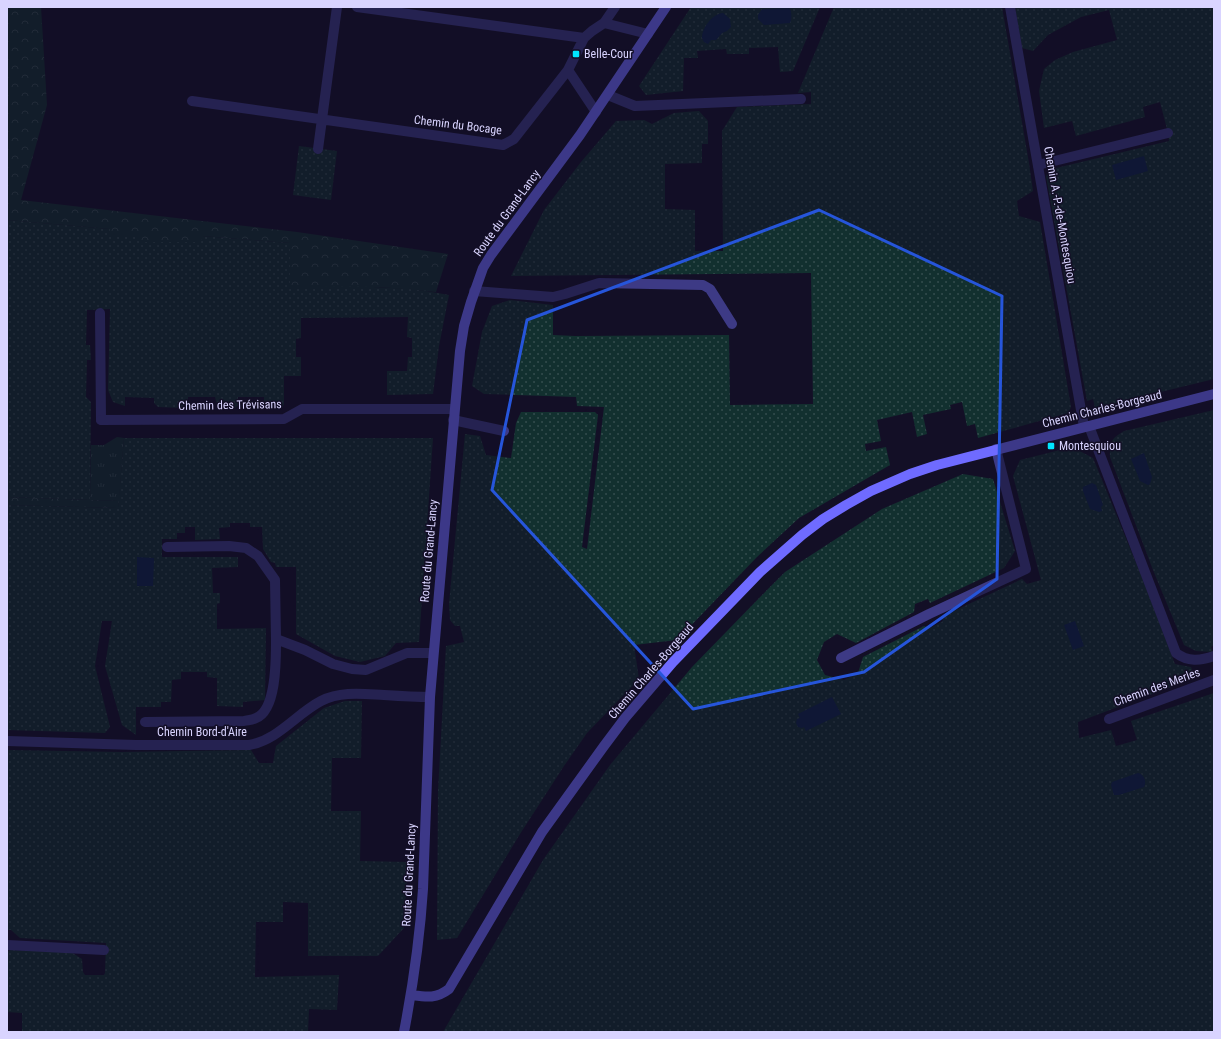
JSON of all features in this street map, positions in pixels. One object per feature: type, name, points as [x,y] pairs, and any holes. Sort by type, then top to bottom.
[{"type":"street","points":[[318,149],[337,7]]},
{"type":"street","points":[[357,7],[584,38]]},
{"type":"street","name":"Chemin du Bocage","points":[[192,101],[503,145],[514,139],[568,70],[584,38],[604,23],[615,7]]},
{"type":"street","name":"Route du Grand-Lancy","points":[[404,1032],[419,945],[423,889],[433,653],[453,414],[464,326],[474,291],[491,255],[580,135],[666,7]]},
{"type":"street","name":"Chemin A.-P.-de-Montesquiou","points":[[1010,7],[1086,426],[1176,653],[1188,659],[1197,660],[1214,656]]},
{"type":"street","points":[[604,23],[648,34]]},
{"type":"street","points":[[568,70],[596,112]]},
{"type":"street","points":[[608,95],[635,106],[801,99]]},
{"type":"street","points":[[1038,165],[1168,133]]},
{"type":"street","points":[[474,291],[553,297],[599,282],[703,285],[710,288],[732,324]]},
{"type":"street","name":"Chemin des Trévisans","points":[[100,313],[101,420],[284,419],[302,409],[453,414],[504,431]]},
{"type":"street","name":"Chemin Charles-Borgeaud","points":[[411,995],[433,997],[444,993],[449,989],[542,832],[625,718],[673,662],[760,572],[802,535],[846,505],[871,491],[910,474],[996,449],[1214,394]]},
{"type":"street","points":[[841,658],[929,614],[1026,569],[996,449]]},
{"type":"street","points":[[145,722],[244,721],[258,718],[268,707],[274,688],[276,662],[275,580],[258,556],[246,548],[229,546],[167,548]]},
{"type":"street","points":[[276,639],[305,650],[333,664],[352,669],[366,670],[407,653],[433,653]]},
{"type":"street","name":"Chemin des Merles","points":[[1109,719],[1214,680]]},
{"type":"street","name":"Chemin Bord-d'Aire","points":[[7,741],[136,745],[249,745],[257,744],[273,736],[313,706],[328,698],[358,693],[430,697]]},
{"type":"street","points":[[7,945],[104,950]]},
{"type":"highlighted area","points":[[819,210],[1002,296],[997,579],[864,672],[693,709],[492,490],[527,320]]},
{"type":"green space","points":[[7,7],[41,7],[47,105],[21,200],[297,232],[448,254],[436,292],[380,287],[290,287],[290,243],[202,236],[202,242],[139,242],[139,236],[110,236],[110,229],[7,220]]},
{"type":"green space","points":[[691,7],[820,7],[793,71],[780,72],[778,47],[749,48],[749,54],[727,54],[726,49],[697,51],[698,58],[684,58],[683,91],[646,95],[639,86]]},
{"type":"green space","points":[[834,7],[1002,7],[1033,191],[1017,201],[1019,216],[1040,222],[1071,407],[1068,413],[978,438],[975,424],[967,426],[962,402],[950,405],[951,409],[923,415],[927,434],[917,437],[912,412],[877,420],[881,441],[865,444],[866,451],[886,447],[890,465],[799,518],[757,557],[677,640],[634,645],[639,679],[587,733],[520,834],[457,938],[437,940],[438,791],[446,646],[464,642],[460,626],[455,626],[450,620],[449,604],[465,434],[480,436],[486,455],[511,458],[516,423],[521,412],[595,412],[598,415],[582,547],[587,549],[604,407],[577,406],[576,397],[484,394],[472,386],[482,332],[492,306],[510,300],[553,305],[553,335],[729,335],[730,405],[813,404],[811,273],[511,276],[544,210],[581,162],[616,121],[644,120],[652,124],[674,113],[699,111],[708,121],[708,144],[702,144],[702,163],[665,164],[665,209],[695,210],[695,251],[723,251],[722,131],[737,107],[811,104],[811,92],[798,93]]},
{"type":"green space","points":[[1015,7],[1214,7],[1214,379],[1095,408],[1093,399],[1087,401],[1046,176],[1052,169],[1169,141],[1168,133],[1160,102],[1143,107],[1145,117],[1076,136],[1072,121],[1044,128],[1039,91],[1044,69],[1055,60],[1073,52],[1117,40],[1109,10],[1081,17],[1048,35],[1033,51],[1022,48]]},
{"type":"green space","points":[[299,146],[337,151],[331,200],[293,195]]},
{"type":"green space","points":[[7,220],[110,229],[110,236],[139,236],[139,242],[201,242],[202,236],[290,243],[290,287],[410,289],[449,295],[439,346],[433,394],[387,395],[387,371],[407,371],[408,357],[412,357],[412,338],[407,337],[408,317],[301,318],[301,338],[296,339],[296,357],[301,357],[301,376],[284,376],[284,404],[282,408],[268,408],[264,403],[264,397],[238,397],[238,405],[234,409],[218,409],[215,397],[188,397],[188,405],[184,408],[158,407],[154,403],[154,398],[125,397],[125,406],[113,402],[108,390],[110,309],[87,310],[86,345],[90,345],[91,360],[87,360],[86,397],[91,402],[90,500],[7,497]]},
{"type":"green space","points":[[1214,410],[1214,645],[1211,647],[1213,652],[1196,651],[1184,645],[1153,570],[1110,457],[1110,447],[1116,436],[1124,431]]},
{"type":"green space","points":[[117,437],[124,438],[119,501],[90,500],[91,445],[104,445]]},
{"type":"green space","points":[[124,438],[433,438],[419,642],[396,643],[385,656],[360,662],[335,656],[296,634],[296,567],[276,567],[275,563],[271,562],[263,549],[262,527],[250,527],[250,523],[230,523],[230,527],[219,528],[220,539],[195,540],[195,527],[185,527],[185,533],[177,533],[177,539],[162,539],[162,557],[238,557],[238,567],[212,568],[213,593],[220,593],[220,603],[217,604],[217,629],[266,628],[265,700],[243,702],[243,707],[217,706],[217,678],[207,677],[207,672],[181,672],[181,679],[172,680],[171,702],[161,702],[161,707],[136,707],[136,735],[122,725],[105,666],[112,621],[102,621],[95,666],[110,727],[105,733],[7,730],[7,505],[118,508]]},
{"type":"green space","points":[[1072,447],[1093,458],[1141,575],[1175,664],[1191,667],[1195,678],[1078,722],[1079,738],[1111,730],[1116,746],[1137,740],[1131,721],[1214,693],[1214,1032],[443,1032],[543,860],[610,765],[692,667],[785,572],[882,509],[963,474],[993,479],[1015,551],[1004,568],[930,603],[928,599],[915,604],[914,612],[856,643],[837,634],[824,642],[817,660],[825,675],[844,680],[858,673],[863,657],[924,626],[930,628],[943,621],[941,617],[1022,579],[1027,584],[1041,580],[1013,476],[1020,460]]},
{"type":"green space","points":[[7,497],[119,501],[118,508],[7,505]]},
{"type":"green space","points":[[345,701],[362,701],[361,758],[332,758],[331,811],[361,811],[360,861],[408,862],[404,928],[378,956],[308,956],[308,903],[283,902],[283,922],[256,922],[255,977],[339,975],[337,1010],[309,1009],[308,1032],[22,1032],[22,1013],[7,1012],[7,952],[10,950],[71,952],[82,959],[83,972],[85,975],[104,975],[106,943],[20,938],[11,930],[7,930],[7,750],[121,752],[251,750],[259,763],[273,763],[276,746],[324,708]]},
{"type":"water","points":[[789,8],[791,11],[790,23],[764,25],[758,19],[758,15],[762,9]]},
{"type":"water","points":[[723,13],[730,19],[731,27],[722,33],[716,40],[711,40],[708,44],[704,42],[702,34],[708,22],[715,16]]},
{"type":"water","points":[[1144,156],[1148,171],[1116,180],[1112,165]]},
{"type":"water","points":[[1144,453],[1152,477],[1150,484],[1148,485],[1140,481],[1131,459]]},
{"type":"water","points":[[1092,483],[1096,485],[1103,505],[1101,507],[1102,511],[1099,512],[1090,509],[1083,491],[1083,487]]},
{"type":"water","points":[[137,557],[154,558],[153,586],[137,586]]},
{"type":"water","points":[[1075,621],[1084,646],[1073,650],[1064,625]]},
{"type":"water","points":[[832,697],[841,714],[806,731],[804,727],[798,727],[796,723],[797,719],[800,718],[798,714]]},
{"type":"water","points":[[1138,773],[1144,778],[1144,787],[1119,795],[1114,795],[1111,785],[1112,782]]},
{"type":"place","name":"Belle-Cour","points":[[576,54]]},
{"type":"place","name":"Montesquiou","points":[[1051,446]]}]
